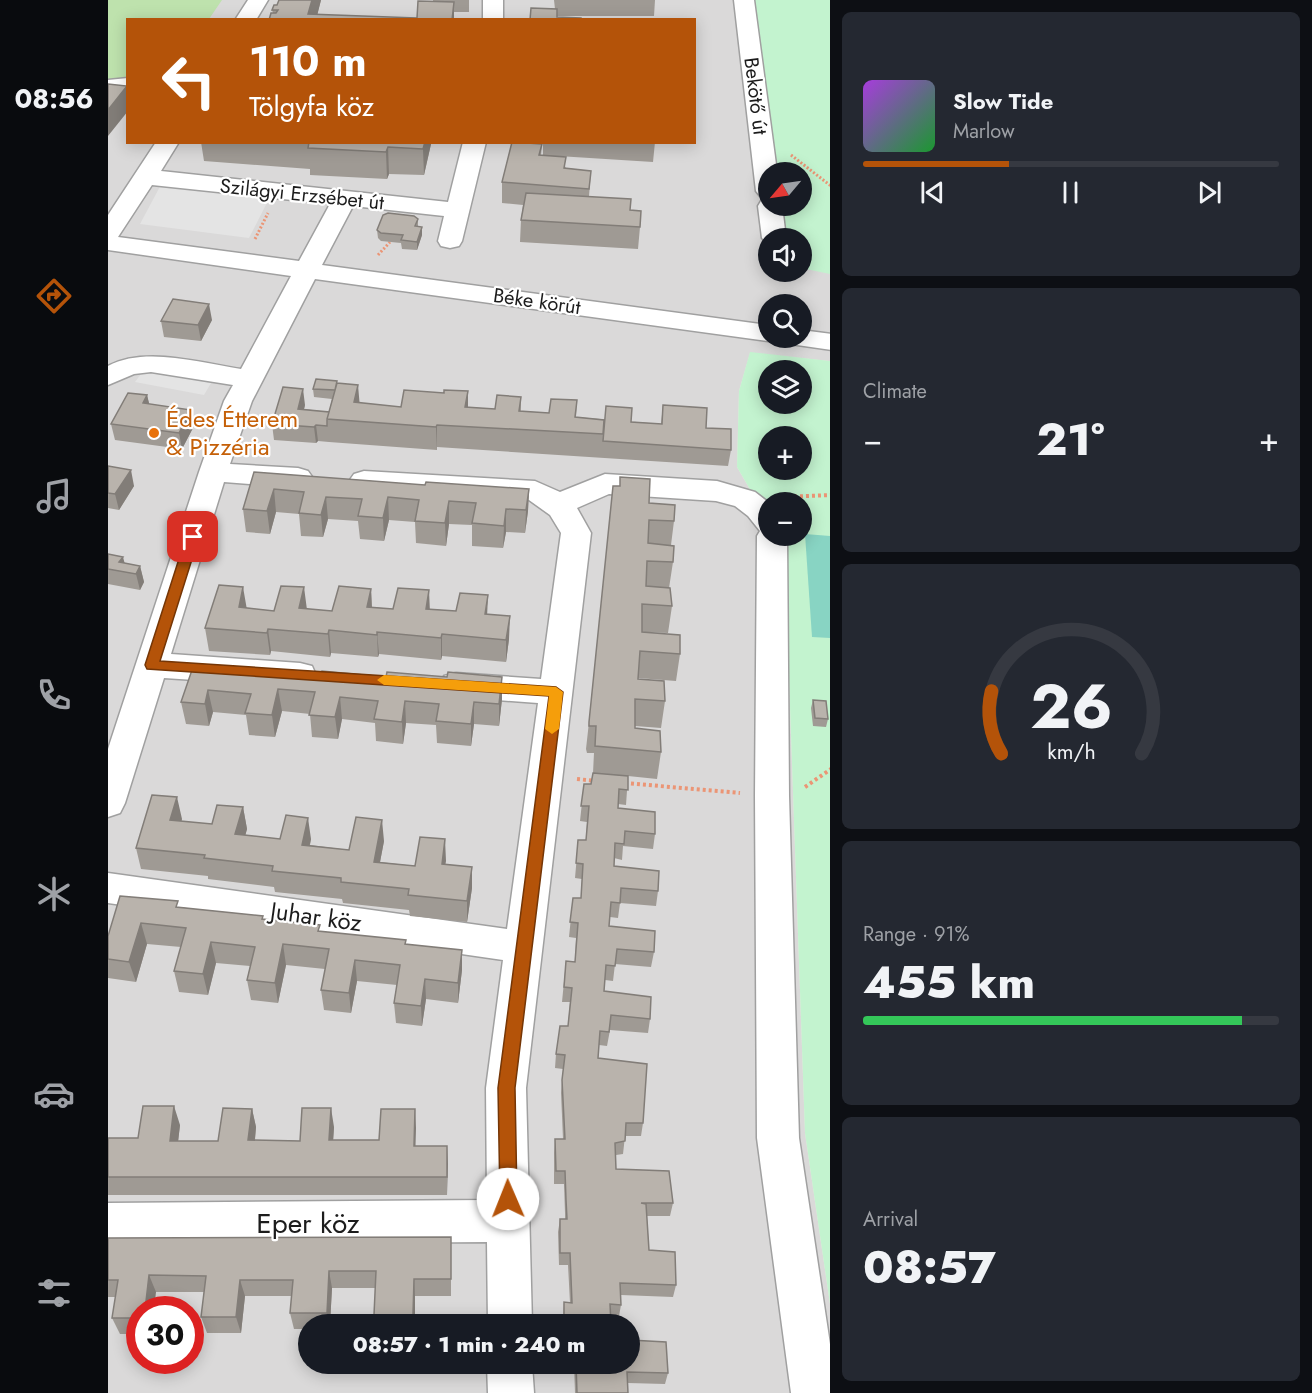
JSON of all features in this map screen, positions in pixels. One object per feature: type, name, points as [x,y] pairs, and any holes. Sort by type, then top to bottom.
[{"type":"street","points":[[246,18],[258,0]]},
{"type":"street","points":[[493,0],[493,18]]},
{"type":"street","name":"Bekötő út","points":[[744,0],[765,162]]},
{"type":"street","points":[[108,87],[126,85]]},
{"type":"street","points":[[108,234],[167,144]]},
{"type":"street","points":[[450,241],[474,144]]},
{"type":"street","name":"Szilágyi Erzsébet út","points":[[147,177],[458,210]]},
{"type":"street","points":[[108,803],[213,472],[238,401],[345,198]]},
{"type":"street","points":[[108,243],[306,269]]},
{"type":"street","name":"Béke körút","points":[[306,269],[758,332]]},
{"type":"street","points":[[812,340],[830,342]]},
{"type":"street","points":[[113,374],[129,366],[151,364],[249,379]]},
{"type":"street","points":[[213,472],[535,491],[558,505],[569,518],[576,533],[506,1088],[510,1314]]},
{"type":"street","points":[[558,505],[605,484],[717,491],[745,499],[758,509]]},
{"type":"street","points":[[772,546],[772,796],[778,1138],[814,1393]]},
{"type":"street","points":[[152,665],[329,677]]},
{"type":"street","points":[[423,683],[556,692]]},
{"type":"street","name":"Juhar köz","points":[[108,888],[524,947]]},
{"type":"street","name":"Eper köz","points":[[108,1224],[509,1221]]},
{"type":"street","points":[[510,1374],[511,1393]]},
{"type":"path","points":[[761,131],[830,185]]},
{"type":"path","points":[[251,248],[279,191]]},
{"type":"path","points":[[372,263],[390,242]]},
{"type":"path","points":[[745,499],[830,495]]},
{"type":"path","points":[[616,783],[772,796]]},
{"type":"shaded area","points":[[108,0],[830,0],[830,361],[750,353],[739,391],[737,467],[758,507],[758,546],[784,546],[805,1133],[830,1304],[830,1393],[108,1393]]},
{"type":"shaded area","points":[[164,179],[273,191],[249,238],[140,224]]},
{"type":"shaded area","points":[[144,370],[211,383],[204,395],[135,382]]},
{"type":"shaded area","points":[[812,535],[830,536],[830,638],[812,637],[806,546],[812,546]]},
{"type":"green space","points":[[108,0],[222,0],[210,18],[126,18],[126,81],[108,83]]},
{"type":"green space","points":[[752,0],[830,0],[830,274],[812,270],[812,228],[782,228],[780,216],[812,216],[812,162],[774,162]]},
{"type":"green space","points":[[750,352],[830,361],[830,1304],[805,1133],[784,546],[812,546],[812,492],[758,492],[758,499],[755,498],[737,467],[739,391]]},
{"type":"building","points":[[279,0],[312,0],[308,14],[417,18],[270,18],[271,13],[276,13],[278,10],[272,10],[274,5],[277,5]]},
{"type":"building","points":[[418,1],[454,2],[452,18],[417,18]]},
{"type":"building","points":[[531,8],[557,9],[557,17],[581,18],[530,18]]},
{"type":"building","points":[[108,84],[126,86],[126,87],[108,110]]},
{"type":"building","points":[[309,144],[424,144],[423,149],[388,147],[386,152],[308,148]]},
{"type":"building","points":[[512,144],[542,144],[539,155],[566,157],[564,168],[591,171],[589,189],[502,182]]},
{"type":"building","points":[[526,193],[631,199],[630,210],[641,211],[640,227],[521,220]]},
{"type":"building","points":[[388,213],[414,216],[418,219],[415,226],[422,227],[417,242],[401,240],[403,235],[381,233],[377,230],[383,215]]},
{"type":"building","points":[[173,299],[209,304],[198,325],[161,321]]},
{"type":"building","points":[[316,379],[337,381],[335,390],[313,389]]},
{"type":"building","points":[[337,383],[358,385],[354,402],[401,407],[404,390],[444,393],[444,390],[468,391],[465,407],[495,409],[497,395],[521,397],[519,411],[549,413],[551,399],[577,400],[575,417],[604,420],[603,434],[437,425],[436,427],[327,419]]},
{"type":"building","points":[[283,387],[303,389],[298,409],[329,412],[327,426],[272,424]]},
{"type":"building","points":[[128,393],[147,395],[143,403],[191,410],[179,433],[111,424]]},
{"type":"building","points":[[663,405],[707,408],[706,428],[731,429],[731,450],[603,441],[606,406],[632,408],[631,422],[662,424]]},
{"type":"building","points":[[108,466],[131,470],[115,494],[108,493]]},
{"type":"building","points":[[254,472],[425,485],[426,482],[529,489],[526,510],[506,509],[504,526],[472,523],[476,503],[449,501],[445,523],[415,521],[419,500],[388,497],[383,518],[358,516],[362,499],[326,497],[321,515],[299,513],[304,492],[274,489],[267,511],[243,509]]},
{"type":"building","points":[[620,477],[650,479],[649,503],[675,505],[674,521],[649,520],[648,543],[674,546],[673,562],[647,561],[646,586],[670,588],[672,606],[642,604],[642,632],[680,635],[680,654],[640,651],[638,679],[664,681],[665,701],[635,699],[635,728],[660,731],[661,752],[595,746],[596,726],[589,726],[613,486],[620,486]]},
{"type":"building","points":[[108,554],[123,557],[119,562],[140,566],[136,574],[108,569]]},
{"type":"building","points":[[219,585],[243,587],[239,607],[274,611],[281,586],[304,587],[299,608],[332,611],[339,586],[371,589],[367,607],[393,609],[398,588],[429,590],[426,609],[456,611],[460,593],[488,595],[485,614],[510,616],[506,640],[442,634],[441,638],[377,632],[377,635],[329,630],[328,634],[268,629],[267,633],[205,628]]},
{"type":"building","points":[[193,667],[256,673],[257,668],[321,675],[322,671],[386,677],[387,672],[447,677],[448,672],[502,677],[499,704],[474,702],[471,724],[436,721],[439,704],[405,701],[402,722],[374,719],[378,701],[340,697],[335,717],[309,715],[315,692],[278,689],[272,715],[245,713],[251,694],[208,690],[205,704],[181,702]]},
{"type":"building","points":[[813,700],[826,701],[828,719],[815,718]]},
{"type":"building","points":[[593,773],[628,776],[628,790],[619,789],[618,808],[655,812],[655,834],[625,831],[624,844],[615,843],[614,866],[659,871],[658,891],[621,888],[620,903],[611,902],[609,926],[655,931],[654,952],[617,949],[615,966],[606,965],[604,991],[651,997],[650,1019],[611,1015],[609,1032],[600,1031],[598,1058],[647,1064],[643,1123],[626,1123],[625,1141],[615,1143],[616,1169],[669,1171],[673,1203],[641,1203],[646,1204],[649,1250],[675,1252],[676,1285],[620,1283],[621,1305],[610,1304],[610,1314],[564,1314],[564,1302],[572,1303],[570,1253],[560,1253],[560,1219],[567,1219],[565,1171],[556,1171],[555,1139],[565,1139],[562,1080],[565,1055],[556,1054],[560,1026],[568,1026],[572,988],[564,987],[566,961],[575,962],[578,923],[570,922],[573,898],[581,898],[583,864],[576,863],[578,840],[586,840],[589,806],[581,806],[584,784],[591,784]]},
{"type":"building","points":[[152,795],[177,797],[170,820],[212,824],[217,805],[243,807],[235,834],[280,839],[286,815],[308,818],[302,845],[349,850],[356,817],[382,820],[374,862],[415,866],[420,837],[445,839],[442,864],[472,867],[467,901],[408,895],[409,889],[341,882],[341,878],[272,871],[273,866],[204,858],[205,855],[136,848]]},
{"type":"building","points":[[120,896],[178,901],[176,907],[263,916],[262,919],[320,925],[318,931],[406,940],[405,944],[462,950],[458,983],[425,979],[421,1006],[394,1003],[400,965],[355,960],[349,993],[321,990],[329,949],[283,944],[275,983],[247,980],[255,947],[211,942],[203,974],[174,971],[186,928],[141,923],[129,962],[108,959],[108,936]]},
{"type":"building","points":[[143,1106],[174,1106],[170,1141],[218,1141],[223,1108],[252,1109],[248,1140],[300,1141],[302,1108],[331,1108],[329,1140],[379,1140],[381,1109],[415,1109],[414,1146],[447,1146],[447,1177],[108,1177],[108,1138],[138,1138]]},
{"type":"building","points":[[451,1237],[451,1279],[414,1279],[413,1314],[374,1314],[376,1271],[329,1271],[327,1313],[290,1313],[293,1280],[240,1280],[236,1317],[204,1317],[206,1276],[149,1275],[147,1296],[126,1296],[126,1318],[112,1318],[118,1280],[108,1280],[108,1238]]},
{"type":"building","points":[[640,1341],[666,1342],[668,1373],[640,1372]]},
{"type":"building","points":[[576,1374],[627,1374],[628,1393],[577,1393]]},
{"type":"slow traffic","points":[[384,680],[556,692],[552,729]]},
{"type":"place","name":"Édes Étterem & Pizzéria","points":[[154,433]]},
{"type":"route","points":[[193,537],[152,665],[556,692],[506,1088],[508,1199]]}]
